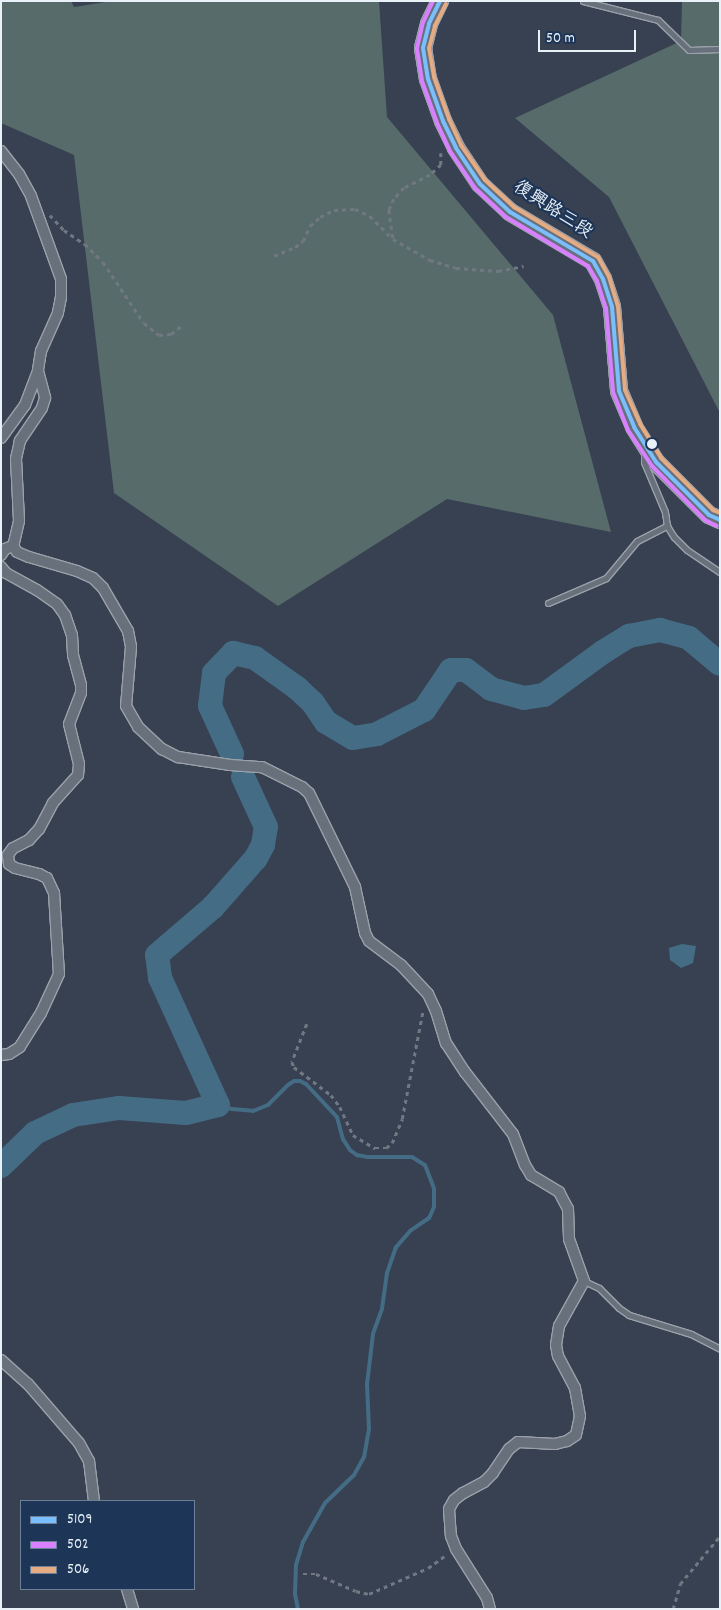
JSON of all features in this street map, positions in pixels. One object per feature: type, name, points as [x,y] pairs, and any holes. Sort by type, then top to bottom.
[{"type":"main road","name":"復興路三段","points":[[440,1],[429,24],[423,48],[428,79],[443,121],[456,148],[480,184],[510,212],[592,261],[603,279],[612,307],[619,391],[644,446],[656,462],[709,515],[720,520]]},
{"type":"street","points":[[1,151],[19,174],[31,196],[61,280],[62,297],[58,313],[41,351],[38,371],[24,405],[1,438]]},
{"type":"street","points":[[38,371],[45,398],[42,408],[20,442],[16,459],[19,514],[13,546],[17,552],[29,557],[77,571],[93,578],[103,588],[128,631],[131,647],[126,706],[138,727],[162,749],[178,757],[230,765],[262,767],[302,787],[309,794],[355,887],[365,933],[370,941],[401,965],[428,994],[436,1011],[446,1043],[465,1072],[513,1134],[525,1166],[531,1175],[559,1192],[568,1209],[569,1239],[584,1281],[559,1326],[556,1345],[558,1356],[575,1388],[580,1416],[576,1435],[567,1441],[555,1444],[518,1442],[509,1449],[493,1473],[484,1482],[454,1500],[449,1509],[448,1520],[456,1549],[487,1598],[490,1609]]},
{"type":"street","points":[[1,555],[5,549],[13,546]]},
{"type":"street","points":[[1,567],[6,573],[58,604],[65,614],[72,636],[73,655],[81,685],[81,694],[68,724],[78,759],[78,775],[53,803],[39,829],[28,840],[13,848],[8,855],[9,864],[15,868],[47,878],[54,894],[59,974],[41,1013],[20,1047],[10,1054],[1,1055]]},
{"type":"street","points":[[1,1360],[28,1384],[80,1443],[90,1461],[94,1500]]},
{"type":"street","points":[[127,1590],[133,1609]]},
{"type":"lane","points":[[583,1],[658,20],[689,50],[720,49]]},
{"type":"lane","points":[[644,446],[644,462],[665,512],[668,526],[687,550],[720,572]]},
{"type":"lane","points":[[548,603],[606,578],[638,541],[668,526]]},
{"type":"lane","points":[[584,1281],[599,1288],[629,1315],[691,1334],[720,1348]]},
{"type":"path","points":[[394,239],[389,210],[394,199],[404,188],[430,175],[441,165],[442,148]]},
{"type":"path","points":[[274,256],[295,247],[303,241],[310,226],[320,217],[334,210],[355,209],[370,216],[394,239],[430,260],[456,268],[498,271],[524,266]]},
{"type":"path","points":[[49,213],[64,230],[85,244],[103,262],[144,323],[159,335],[172,334],[184,324]]},
{"type":"path","points":[[307,1024],[292,1062],[294,1067],[331,1095],[340,1107],[353,1135],[375,1148],[386,1148],[392,1143],[402,1119],[419,1027],[428,994]]},
{"type":"path","points":[[673,1609],[680,1584],[720,1536]]},
{"type":"path","points":[[303,1574],[316,1574],[356,1591],[369,1594],[428,1568],[456,1549]]},
{"type":"shaded area","points":[[1,1],[71,1],[74,7],[112,1],[379,1],[387,117],[553,315],[611,532],[447,499],[278,606],[114,493],[74,155],[1,123]]},
{"type":"shaded area","points":[[682,1],[720,1],[720,413],[609,197],[515,118],[681,41]]},
{"type":"water","points":[[682,944],[696,946],[693,963],[681,968],[670,960],[669,948]]},
{"type":"waterway","points":[[232,754],[210,706],[214,673],[233,653],[255,658],[297,688],[313,703],[326,722],[353,738],[377,734],[424,710],[451,670],[466,670],[491,689],[524,698],[544,695],[603,652],[629,636],[660,630],[689,638],[720,664]]},
{"type":"waterway","points":[[1,1166],[35,1133],[73,1115],[119,1108],[186,1113],[218,1105],[160,978],[157,955],[213,907],[256,858],[263,845],[266,827],[243,777]]},
{"type":"waterway","points":[[218,1105],[232,1109],[253,1111],[268,1105],[294,1081],[300,1081],[306,1084],[337,1117],[343,1139],[350,1150],[357,1155],[367,1157],[412,1157],[425,1165],[434,1189],[434,1207],[429,1218],[411,1230],[396,1247],[387,1273],[382,1309],[373,1334],[367,1384],[369,1429],[364,1457],[354,1475],[325,1503],[303,1542],[296,1565],[295,1594],[298,1609]]},
{"type":"transit line","name":"502","points":[[433,1],[423,22],[417,49],[422,81],[437,123],[450,151],[475,188],[506,217],[588,266],[597,281],[606,308],[613,392],[628,430],[652,466],[705,520],[717,526]]},
{"type":"transit line","name":"5109","points":[[440,1],[429,24],[423,48],[428,79],[443,121],[456,148],[480,184],[510,212],[593,261],[603,279],[612,307],[619,391],[634,427],[656,462],[709,515],[720,520]]},
{"type":"transit line","name":"506","points":[[446,4],[435,26],[429,48],[434,77],[449,119],[461,145],[485,180],[514,207],[598,257],[609,277],[618,306],[625,390],[640,424],[661,458],[713,510],[720,513]]}]
